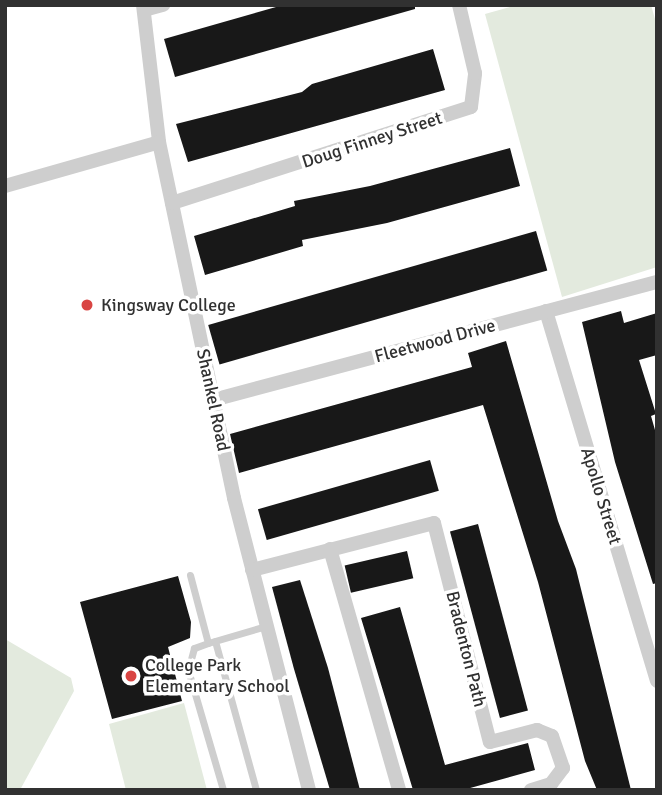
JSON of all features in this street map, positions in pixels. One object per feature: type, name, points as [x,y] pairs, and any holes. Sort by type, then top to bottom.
[{"type":"street","points":[[143,8],[163,5]]},
{"type":"street","name":"Doug Finney Street","points":[[172,203],[471,107],[475,73],[458,5]]},
{"type":"street","name":"Shankel Road","points":[[143,8],[159,142],[213,400],[305,789]]},
{"type":"street","points":[[5,186],[159,142]]},
{"type":"street","name":"Fleetwood Drive","points":[[213,400],[657,282]]},
{"type":"street","name":"Apollo Street","points":[[546,311],[657,681]]},
{"type":"street","name":"Bradenton Path","points":[[253,570],[434,523],[490,743],[537,730],[552,736],[563,768],[551,784],[531,790]]},
{"type":"street","points":[[330,549],[399,790]]},
{"type":"lane","points":[[190,575],[256,790]]},
{"type":"lane","points":[[223,790],[188,670],[194,648],[267,626]]},
{"type":"shaded area","points":[[517,5],[651,5],[657,26],[657,267],[562,297],[485,14]]},
{"type":"shaded area","points":[[5,639],[71,678],[74,691],[20,790],[5,790]]},
{"type":"shaded area","points":[[184,703],[207,790],[126,790],[109,724]]},
{"type":"building","points":[[283,5],[415,5],[415,9],[175,77],[164,39]]},
{"type":"building","points":[[433,49],[445,90],[188,162],[176,124],[302,92],[312,84]]},
{"type":"building","points":[[510,148],[520,186],[387,223],[302,240],[303,246],[205,275],[194,236],[295,206],[294,201],[370,186]]},
{"type":"building","points":[[536,231],[547,270],[220,364],[208,325]]},
{"type":"building","points":[[621,311],[624,323],[657,313],[657,355],[639,360],[656,414],[651,416],[657,437],[657,583],[653,584],[615,462],[582,322]]},
{"type":"building","points":[[506,341],[558,521],[576,569],[631,790],[597,790],[585,761],[538,582],[483,405],[239,473],[230,434],[472,367],[468,353]]},
{"type":"building","points":[[430,460],[439,491],[267,540],[258,509]]},
{"type":"building","points":[[478,524],[528,710],[500,718],[450,532]]},
{"type":"building","points":[[407,551],[413,578],[351,593],[345,565]]},
{"type":"building","points":[[178,576],[191,622],[190,638],[168,647],[182,701],[112,719],[80,602]]},
{"type":"building","points":[[300,580],[328,668],[360,790],[330,790],[294,669],[272,587]]},
{"type":"building","points":[[400,607],[445,765],[528,743],[535,770],[463,790],[413,790],[361,618]]},
{"type":"place","name":"Kingsway College","points":[[87,305]]},
{"type":"place","name":"College Park Elementary School","points":[[131,676]]}]
